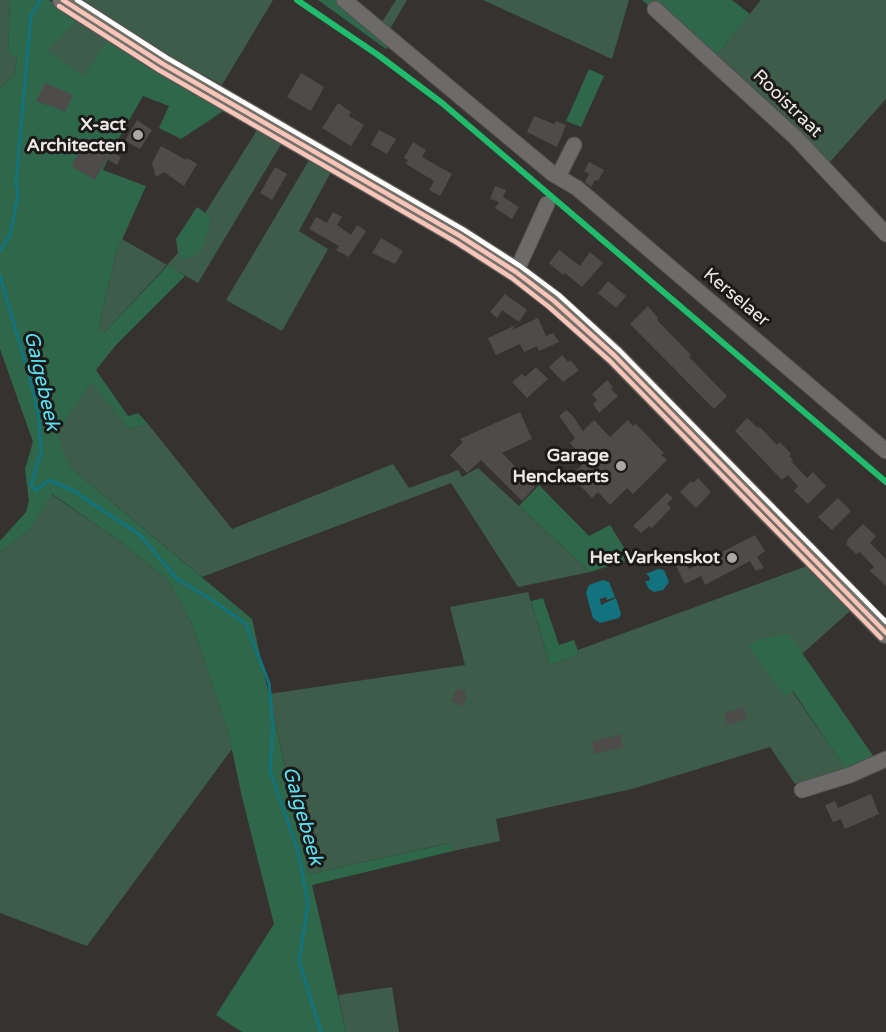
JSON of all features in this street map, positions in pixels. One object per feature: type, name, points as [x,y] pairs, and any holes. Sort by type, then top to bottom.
[{"type":"main road","points":[[63,0],[164,64],[460,236],[516,272],[554,301],[615,356],[886,633]]},
{"type":"street","name":"Kerselaer","points":[[344,0],[558,177],[577,188],[886,451]]},
{"type":"street","name":"Rooistraat","points":[[655,9],[796,138],[886,234]]},
{"type":"street","points":[[558,177],[574,145]]},
{"type":"street","points":[[516,272],[547,204]]},
{"type":"street","points":[[802,790],[850,775],[886,759]]},
{"type":"green space","points":[[0,0],[10,0],[8,54],[17,58],[14,75],[0,88]]},
{"type":"green space","points":[[10,0],[49,0],[78,20],[47,50],[84,77],[108,38],[228,108],[181,139],[159,128],[169,106],[143,96],[111,152],[103,170],[146,186],[116,253],[98,330],[104,333],[168,265],[185,276],[116,345],[96,370],[128,416],[138,413],[148,424],[129,429],[91,382],[59,431],[61,448],[72,469],[252,619],[309,874],[451,843],[453,851],[312,885],[346,1032],[242,1032],[216,1015],[274,924],[228,731],[192,624],[168,580],[117,539],[52,494],[29,530],[0,552],[0,541],[26,512],[29,501],[25,469],[33,442],[0,349],[0,88],[14,75],[17,58],[8,54]]},
{"type":"green space","points":[[78,0],[273,0],[222,85]]},
{"type":"green space","points":[[318,0],[339,0],[391,43],[386,49]]},
{"type":"green space","points":[[396,0],[407,0],[388,32],[380,25]]},
{"type":"green space","points":[[483,0],[629,0],[612,59]]},
{"type":"green space","points":[[642,0],[732,0],[750,14],[714,58]]},
{"type":"green space","points":[[761,0],[886,0],[886,99],[828,164],[714,58]]},
{"type":"green space","points":[[78,20],[108,38],[85,78],[46,50]]},
{"type":"green space","points":[[589,69],[604,76],[581,127],[566,121]]},
{"type":"green space","points":[[259,127],[283,141],[198,283],[167,265],[178,253],[182,258],[211,217],[205,213]]},
{"type":"green space","points":[[311,157],[332,170],[299,231],[328,249],[282,331],[226,300]]},
{"type":"green space","points":[[197,207],[211,217],[207,234],[196,254],[182,258],[178,253],[176,239]]},
{"type":"green space","points":[[122,239],[167,265],[103,334],[98,330],[116,253]]},
{"type":"green space","points":[[91,381],[129,429],[148,424],[232,529],[393,464],[409,488],[458,470],[462,477],[478,468],[590,572],[518,587],[451,483],[202,577],[72,469],[60,448],[59,431]]},
{"type":"green space","points":[[539,485],[589,536],[610,525],[631,559],[590,572],[519,506]]},
{"type":"green space","points":[[51,494],[117,539],[168,580],[192,624],[232,749],[87,946],[0,913],[0,552],[29,530]]},
{"type":"green space","points":[[807,566],[850,611],[802,654],[788,634],[792,691],[846,769],[795,784],[770,747],[632,789],[496,819],[500,841],[453,851],[450,843],[309,874],[269,694],[465,665],[450,607],[528,592],[550,665],[579,654],[578,650]]},
{"type":"green space","points":[[543,598],[559,645],[574,640],[579,654],[550,665],[531,601]]},
{"type":"green space","points":[[789,634],[876,760],[802,793],[807,780],[845,768],[793,691],[784,696],[748,645],[760,639]]},
{"type":"green space","points":[[392,987],[399,1032],[346,1032],[338,995]]},
{"type":"water","points":[[658,569],[664,570],[669,582],[663,590],[654,592],[649,589],[645,581],[649,581],[650,577],[646,574]]},
{"type":"water","points":[[603,580],[609,582],[615,597],[607,600],[606,597],[600,599],[601,605],[616,598],[621,614],[619,618],[600,623],[593,618],[586,593],[589,585]]},
{"type":"building","points":[[301,73],[324,87],[311,111],[287,97]]},
{"type":"building","points":[[45,83],[73,95],[65,112],[36,101]]},
{"type":"building","points":[[338,103],[351,112],[349,116],[364,125],[351,146],[322,128]]},
{"type":"building","points":[[534,116],[554,124],[556,121],[566,125],[557,147],[527,132]]},
{"type":"building","name":"X-act Architecten","points":[[137,120],[152,130],[140,149],[125,141]]},
{"type":"building","points":[[379,130],[396,139],[387,154],[371,145]]},
{"type":"building","points":[[87,138],[121,157],[117,165],[107,159],[95,180],[71,166]]},
{"type":"building","points":[[413,142],[426,150],[422,157],[452,174],[440,196],[429,190],[434,181],[406,164],[408,160],[404,158]]},
{"type":"building","points":[[161,146],[197,164],[184,186],[164,172],[156,177],[152,163]]},
{"type":"building","points":[[589,162],[604,170],[598,181],[595,180],[591,187],[585,182],[589,174],[584,171]]},
{"type":"building","points":[[275,167],[287,174],[272,200],[260,193]]},
{"type":"building","points":[[495,186],[506,190],[503,197],[519,207],[512,219],[495,208],[499,202],[490,199]]},
{"type":"building","points":[[333,212],[342,217],[337,225],[351,235],[357,225],[366,231],[349,257],[336,250],[339,246],[309,229],[316,217],[327,223]]},
{"type":"building","points":[[381,238],[403,251],[395,264],[372,253]]},
{"type":"building","points":[[559,250],[580,266],[590,252],[603,263],[582,287],[549,263]]},
{"type":"building","points":[[608,281],[626,296],[616,308],[598,293]]},
{"type":"building","points":[[505,294],[527,310],[519,322],[502,310],[497,318],[490,312]]},
{"type":"building","points":[[648,306],[658,318],[657,320],[691,355],[689,357],[727,396],[714,409],[630,324]]},
{"type":"building","points":[[538,318],[546,336],[553,333],[559,342],[539,351],[537,346],[524,352],[520,344],[496,355],[488,338]]},
{"type":"building","points":[[562,355],[579,370],[563,382],[549,367]]},
{"type":"building","points":[[536,367],[548,379],[527,398],[512,382],[522,374],[525,377]]},
{"type":"building","points":[[607,380],[613,387],[611,389],[618,396],[599,413],[593,404],[597,400],[592,394]]},
{"type":"building","name":"Garage Henckaerts","points":[[566,410],[583,431],[594,420],[610,437],[628,420],[633,426],[636,424],[664,453],[661,455],[667,460],[633,494],[627,488],[610,505],[598,492],[592,498],[571,476],[586,461],[570,443],[575,438],[559,416]]},
{"type":"building","points":[[520,412],[532,439],[502,453],[535,487],[522,501],[481,460],[467,473],[450,455],[463,442],[460,439]]},
{"type":"building","points":[[747,418],[758,428],[760,427],[777,445],[780,442],[791,454],[789,456],[793,460],[791,461],[807,478],[813,472],[826,486],[808,504],[794,491],[798,486],[788,475],[782,480],[735,431]]},
{"type":"building","points":[[698,478],[711,492],[696,508],[680,492],[691,481],[693,483]]},
{"type":"building","points":[[667,493],[673,498],[667,504],[671,508],[652,528],[649,526],[641,533],[633,526]]},
{"type":"building","points":[[838,498],[851,511],[832,530],[818,517]]},
{"type":"building","points":[[863,524],[876,536],[870,543],[886,559],[886,586],[870,571],[874,567],[860,552],[856,554],[846,544],[847,540]]},
{"type":"building","name":"Het Varkenskot","points":[[755,535],[765,551],[757,557],[764,568],[756,571],[750,561],[705,585],[701,576],[685,584],[670,554],[679,550],[689,569]]},
{"type":"building","points":[[457,688],[466,692],[464,695],[467,696],[463,706],[451,701]]},
{"type":"building","points":[[744,707],[747,718],[728,725],[724,714]]},
{"type":"building","points":[[620,734],[623,747],[595,754],[591,742]]},
{"type":"building","points":[[871,794],[879,814],[845,829],[841,819],[833,822],[825,805],[835,801],[838,808]]},
{"type":"waterway","name":"Galgebeek","points":[[0,251],[10,235],[18,195],[16,183],[31,15],[41,0]]},
{"type":"waterway","name":"Galgebeek","points":[[0,276],[32,386],[39,420],[41,452],[31,485],[36,490],[49,480],[72,490],[140,535],[177,579],[246,624],[269,683],[273,726],[270,771],[298,851],[308,904],[299,961],[321,1032]]},
{"type":"transit line","points":[[63,0],[163,64],[460,236],[516,272],[554,301],[615,356],[886,633]]},
{"type":"transit line","points":[[77,0],[167,58],[464,230],[520,266],[559,295],[620,351],[886,622]]},
{"type":"transit line","points":[[297,0],[378,55],[442,103],[886,482]]},
{"type":"transit line","points":[[59,6],[159,70],[456,242],[512,278],[610,361],[881,638]]},
{"type":"place","name":"X-act Architecten","points":[[138,135]]},
{"type":"place","name":"Garage Henckaerts","points":[[621,466]]},
{"type":"place","name":"Het Varkenskot","points":[[732,558]]}]
